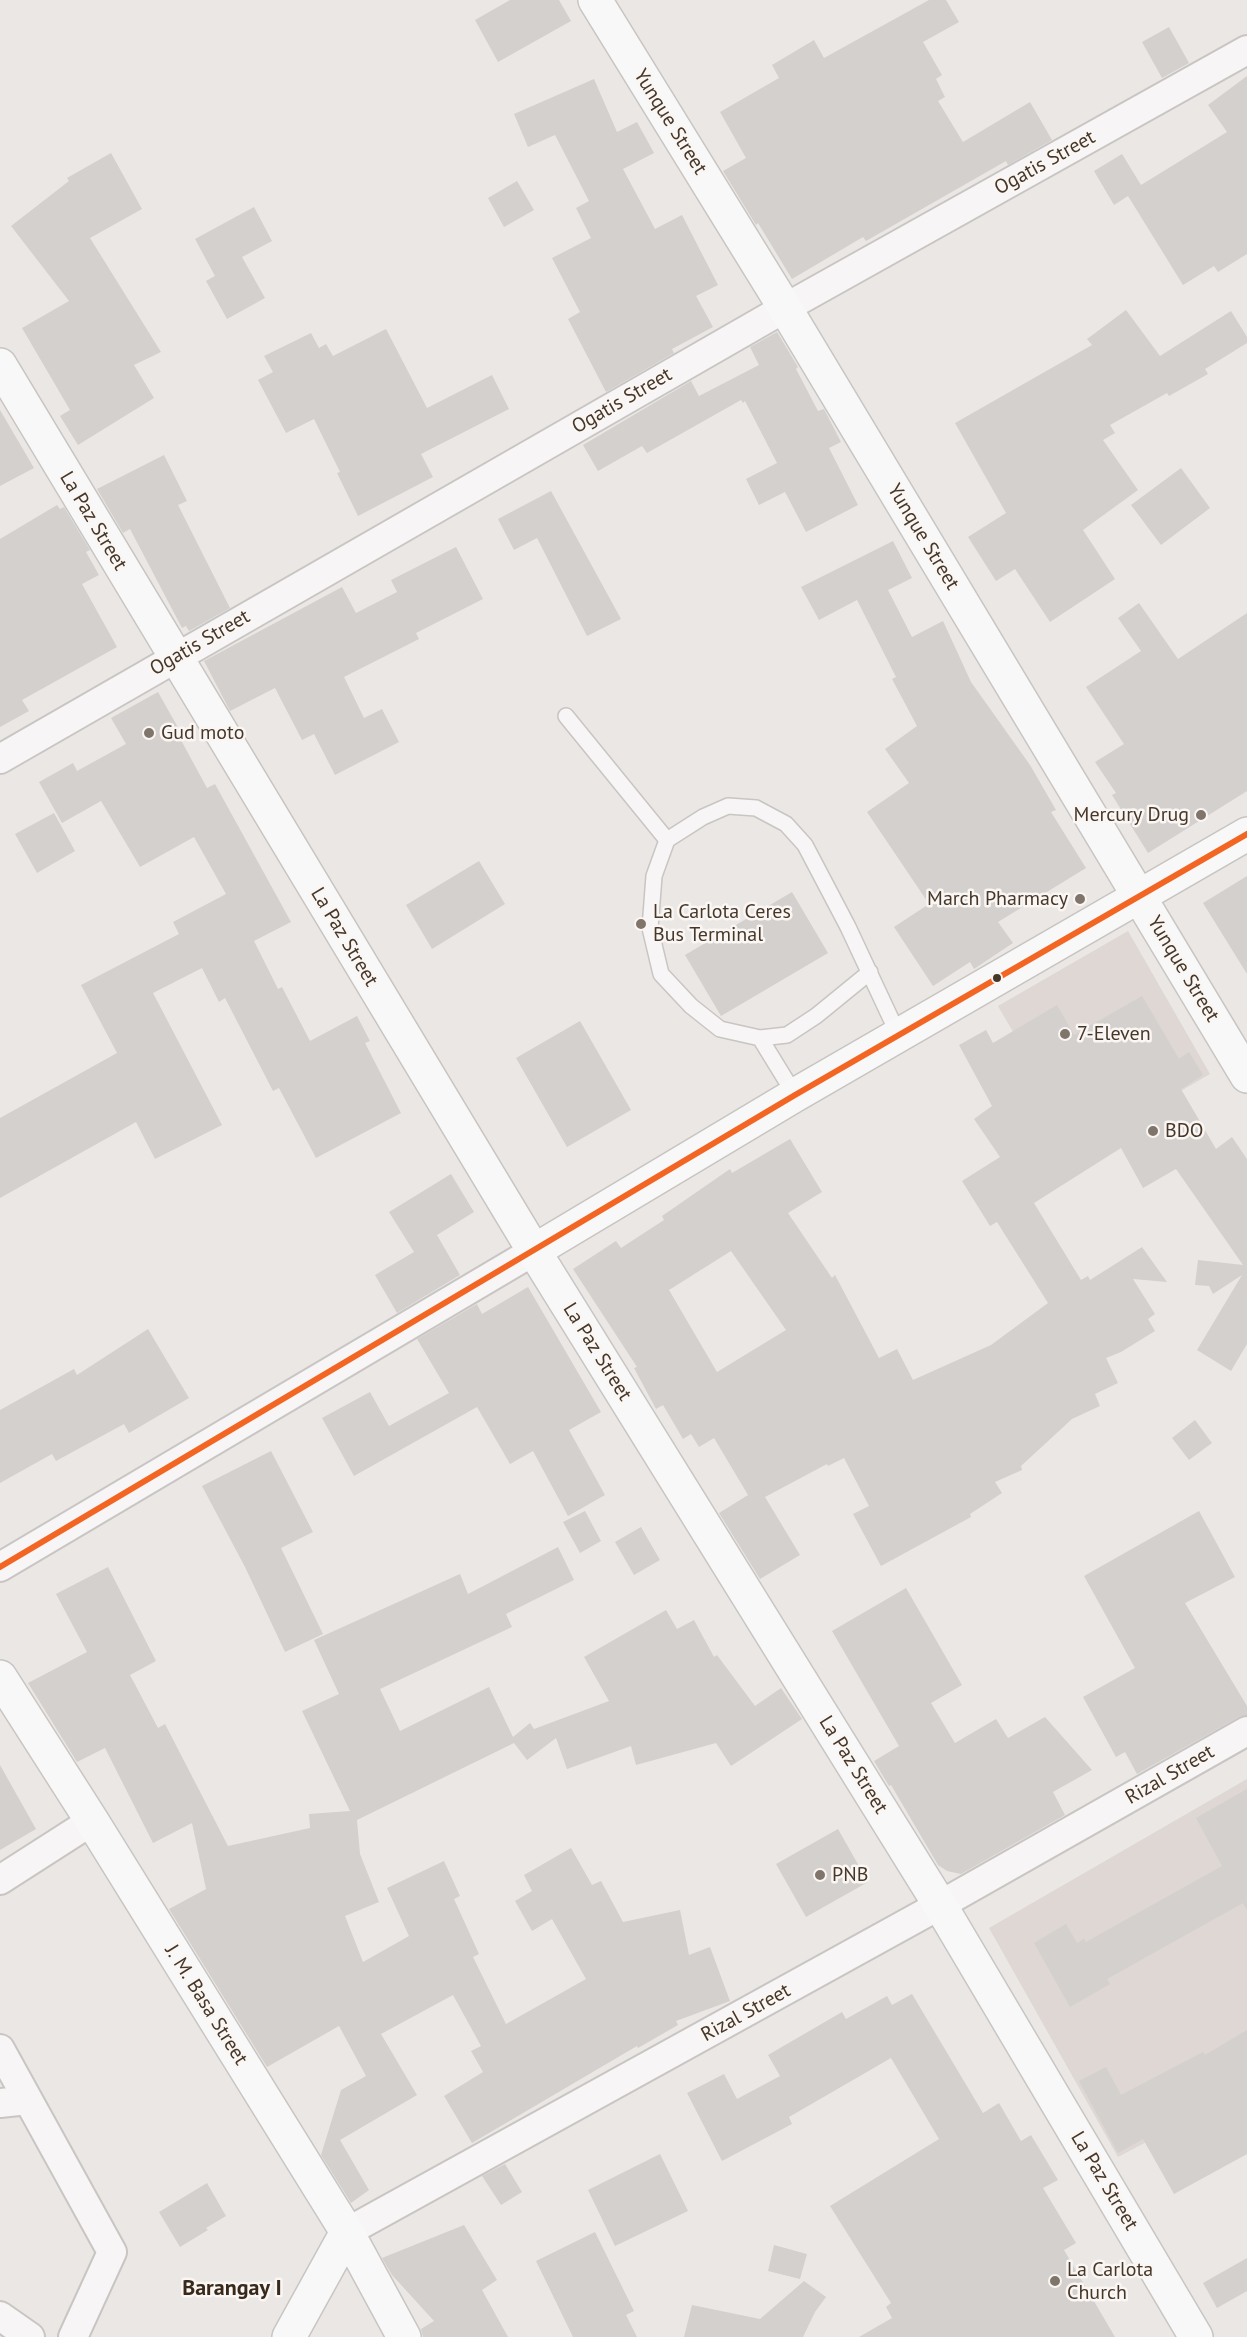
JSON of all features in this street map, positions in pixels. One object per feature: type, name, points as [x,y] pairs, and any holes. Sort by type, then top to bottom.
[{"type":"street","name":"Yunque Street","points":[[595,0],[785,308],[1247,1076]]},
{"type":"street","name":"Ogatis Street","points":[[0,759],[785,308],[1247,50]]},
{"type":"street","name":"La Paz Street","points":[[0,365],[534,1251],[940,1905],[1196,2337]]},
{"type":"street","points":[[0,1567],[795,1095],[1247,834]]},
{"type":"street","name":"J. M. Basa Street","points":[[0,1677],[347,2232],[404,2337]]},
{"type":"street","name":"Rizal Street","points":[[347,2232],[940,1905],[1247,1731]]},
{"type":"street","points":[[0,1880],[92,1821]]},
{"type":"street","points":[[0,2049],[112,2252],[73,2337]]},
{"type":"street","points":[[0,2103],[28,2100]]},
{"type":"street","points":[[289,2337],[347,2232]]},
{"type":"street","points":[[0,2316],[30,2337]]},
{"type":"lane","points":[[566,716],[667,840]]},
{"type":"lane","points":[[870,972],[826,1009],[787,1035],[760,1038],[720,1029],[691,1006],[661,974],[650,928],[654,876],[667,840],[703,817],[728,806],[756,808],[786,824],[805,845],[870,972],[899,1036]]},
{"type":"lane","points":[[760,1038],[795,1095]]},
{"type":"shaded area","points":[[1128,931],[1210,1074],[1081,1149],[998,1006]]},
{"type":"shaded area","points":[[1247,1779],[1247,2089],[1118,2157],[989,1928]]},
{"type":"building","points":[[510,0],[559,0],[571,21],[498,62],[475,20]]},
{"type":"building","points":[[929,0],[946,0],[959,22],[923,42],[942,75],[936,79],[945,97],[938,101],[963,142],[1030,102],[1052,140],[1008,165],[1006,161],[866,241],[863,237],[792,279],[723,171],[746,158],[720,112],[779,78],[772,65],[814,40],[824,58]]},
{"type":"building","points":[[1169,27],[1189,63],[1162,78],[1142,42]]},
{"type":"building","points":[[1247,76],[1247,254],[1218,272],[1214,266],[1183,285],[1128,196],[1114,205],[1094,171],[1122,154],[1141,185],[1227,132],[1208,105]]},
{"type":"building","points":[[594,79],[617,132],[637,122],[654,153],[623,169],[655,229],[682,215],[718,285],[696,296],[713,327],[672,349],[674,353],[606,392],[568,319],[580,312],[552,258],[591,238],[576,208],[589,201],[555,135],[528,147],[514,114]]},
{"type":"building","points":[[111,153],[142,209],[90,238],[161,352],[134,365],[154,398],[78,445],[60,416],[70,410],[22,328],[69,301],[11,226],[69,181],[67,178]]},
{"type":"building","points":[[517,181],[534,210],[504,227],[488,198]]},
{"type":"building","points":[[254,207],[272,241],[242,257],[265,298],[227,319],[206,281],[215,276],[195,239]]},
{"type":"building","points":[[1126,310],[1160,356],[1231,311],[1247,337],[1247,343],[1205,369],[1208,374],[1169,396],[1167,393],[1110,425],[1115,433],[1103,440],[1138,490],[1083,530],[1115,579],[1050,622],[1015,569],[996,581],[968,537],[1006,513],[955,423],[1092,345],[1087,339]]},
{"type":"building","points":[[386,329],[427,408],[492,375],[509,409],[421,454],[433,477],[358,516],[314,419],[286,433],[258,380],[273,372],[264,356],[311,333],[319,348],[326,344],[333,356]]},
{"type":"building","points":[[777,332],[798,367],[796,369],[818,411],[824,409],[841,442],[829,448],[858,505],[806,532],[785,492],[759,505],[746,479],[777,463],[745,401],[743,403],[741,400],[647,453],[642,446],[598,471],[583,445],[691,381],[699,396],[759,365],[750,347]]},
{"type":"building","points":[[0,410],[34,468],[0,486]]},
{"type":"building","points":[[164,455],[187,501],[178,505],[230,608],[189,631],[186,626],[182,628],[130,529],[123,533],[97,489]]},
{"type":"building","points":[[1181,468],[1210,508],[1161,545],[1131,505]]},
{"type":"building","points":[[551,491],[621,619],[587,636],[537,538],[514,550],[498,519]]},
{"type":"building","points":[[57,505],[60,509],[64,507],[90,550],[86,552],[99,575],[82,584],[117,647],[22,700],[29,711],[0,727],[0,539]]},
{"type":"building","points":[[893,541],[912,578],[888,590],[912,637],[943,621],[971,682],[1030,765],[1056,810],[1051,812],[1086,868],[998,922],[1013,943],[974,969],[970,962],[933,986],[894,927],[929,904],[867,812],[909,783],[885,749],[917,726],[892,679],[896,677],[857,600],[819,620],[801,587]]},
{"type":"building","points":[[456,547],[483,599],[416,633],[419,639],[344,677],[364,718],[382,709],[399,742],[335,775],[314,734],[302,740],[275,688],[230,711],[204,661],[342,587],[356,613],[397,592],[391,580]]},
{"type":"building","points":[[1139,603],[1178,659],[1247,613],[1247,791],[1148,853],[1112,795],[1116,793],[1095,762],[1124,744],[1086,687],[1141,651],[1118,618]]},
{"type":"building","points":[[158,692],[185,740],[182,742],[207,788],[215,784],[291,922],[254,941],[278,989],[282,987],[310,1041],[357,1016],[370,1041],[365,1043],[401,1113],[316,1158],[279,1088],[273,1091],[225,998],[219,1002],[202,968],[153,993],[222,1125],[155,1159],[136,1122],[0,1198],[0,1118],[117,1053],[81,985],[179,934],[173,922],[226,894],[194,837],[140,867],[101,801],[62,823],[39,782],[73,763],[77,771],[126,744],[111,718]]},
{"type":"building","points":[[54,813],[75,851],[37,873],[15,834]]},
{"type":"building","points":[[479,861],[505,904],[432,949],[406,905]]},
{"type":"building","points":[[1247,876],[1247,974],[1203,903]]},
{"type":"building","points":[[792,892],[828,953],[721,1016],[685,955]]},
{"type":"building","points":[[1142,996],[1179,1059],[1189,1052],[1203,1075],[1181,1089],[1216,1149],[1232,1137],[1247,1159],[1247,1344],[1231,1371],[1197,1350],[1242,1275],[1213,1294],[1209,1286],[1195,1285],[1198,1260],[1243,1265],[1176,1169],[1143,1188],[1121,1148],[1034,1203],[1081,1280],[1088,1276],[1090,1280],[1142,1247],[1167,1282],[1133,1279],[1155,1314],[1148,1319],[1155,1331],[1121,1352],[1106,1358],[1118,1383],[1095,1394],[1100,1406],[1072,1419],[1021,1466],[1022,1470],[995,1482],[1002,1493],[970,1514],[971,1517],[881,1566],[853,1514],[869,1506],[844,1458],[828,1466],[827,1464],[765,1497],[800,1555],[760,1579],[719,1513],[748,1495],[714,1438],[699,1447],[691,1434],[683,1439],[663,1405],[656,1409],[634,1368],[637,1367],[573,1269],[616,1241],[621,1248],[664,1220],[662,1216],[730,1169],[732,1173],[790,1139],[822,1192],[788,1213],[832,1278],[835,1275],[879,1358],[897,1349],[913,1380],[991,1345],[1048,1303],[997,1222],[990,1226],[962,1181],[1000,1157],[974,1119],[992,1106],[959,1045],[986,1030],[993,1043],[1057,1005],[1074,1035]],"holes":[[[731,1251],[786,1330],[717,1372],[669,1290]]]},
{"type":"building","points":[[580,1021],[631,1110],[567,1147],[516,1058]]},
{"type":"building","points":[[451,1174],[474,1212],[437,1235],[460,1275],[397,1313],[375,1275],[414,1252],[389,1212]]},
{"type":"building","points":[[528,1287],[601,1412],[569,1430],[605,1495],[568,1516],[533,1451],[510,1464],[477,1407],[354,1476],[322,1418],[370,1392],[389,1426],[449,1393],[417,1339],[477,1304],[482,1314]]},
{"type":"building","points":[[148,1329],[189,1398],[129,1433],[124,1424],[56,1461],[52,1454],[0,1483],[0,1410],[74,1369],[77,1375]]},
{"type":"building","points":[[1195,1420],[1212,1443],[1189,1460],[1172,1438]]},
{"type":"building","points":[[271,1451],[313,1532],[281,1548],[323,1634],[285,1652],[245,1567],[202,1486]]},
{"type":"building","points":[[585,1511],[601,1541],[580,1553],[563,1522]]},
{"type":"building","points":[[1199,1511],[1235,1577],[1185,1603],[1247,1706],[1247,1715],[1239,1717],[1137,1774],[1125,1752],[1116,1757],[1083,1697],[1135,1668],[1084,1576]]},
{"type":"building","points":[[641,1527],[660,1560],[634,1575],[615,1542]]},
{"type":"building","points":[[558,1547],[574,1580],[506,1614],[512,1627],[380,1689],[400,1731],[489,1687],[513,1737],[530,1723],[534,1729],[609,1701],[584,1657],[666,1610],[677,1629],[694,1620],[714,1657],[717,1655],[755,1706],[781,1688],[802,1719],[731,1766],[716,1743],[636,1765],[631,1746],[567,1769],[556,1738],[527,1760],[514,1743],[357,1820],[360,1854],[379,1902],[345,1916],[363,1962],[409,1936],[387,1888],[444,1861],[460,1896],[454,1899],[479,1954],[473,1957],[506,2024],[586,1979],[552,1919],[532,1931],[515,1901],[532,1891],[524,1875],[571,1848],[592,1885],[601,1881],[623,1922],[680,1910],[689,1955],[710,1947],[730,2001],[676,2021],[678,2025],[638,2048],[637,2046],[472,2143],[444,2096],[483,2072],[471,2051],[481,2046],[453,1995],[381,2034],[417,2095],[340,2140],[369,2190],[351,2203],[321,2155],[341,2090],[366,2076],[339,2026],[267,2067],[169,1909],[206,1889],[192,1823],[153,1843],[105,1748],[77,1762],[28,1683],[87,1652],[56,1594],[108,1567],[156,1661],[130,1675],[158,1728],[165,1724],[228,1846],[310,1828],[309,1814],[350,1811],[302,1711],[339,1694],[314,1640],[460,1574],[468,1594]]},
{"type":"building","points":[[906,1588],[962,1685],[931,1703],[955,1743],[996,1719],[1008,1738],[1045,1717],[1092,1770],[1053,1792],[1065,1815],[961,1874],[947,1871],[938,1865],[891,1785],[889,1786],[874,1761],[899,1746],[832,1631]]},
{"type":"building","points":[[0,1765],[36,1829],[0,1850]]},
{"type":"building","points":[[1247,1789],[1247,1910],[1243,1903],[1107,1979],[1110,1984],[1070,2007],[1034,1943],[1066,1924],[1077,1943],[1084,1939],[1086,1942],[1222,1866],[1196,1818]]},
{"type":"building","points":[[838,1829],[868,1882],[806,1917],[776,1864]]},
{"type":"building","points":[[912,1994],[983,2113],[999,2103],[1021,2141],[1031,2135],[1058,2180],[1043,2188],[1076,2243],[1064,2250],[1115,2337],[859,2337],[892,2318],[886,2307],[891,2303],[830,2206],[939,2139],[891,2058],[789,2117],[792,2124],[722,2161],[687,2093],[724,2074],[737,2099],[780,2076],[768,2055],[842,2012],[846,2019],[887,1996],[892,2005]]},
{"type":"building","points":[[1247,2030],[1247,2154],[1174,2194],[1143,2139],[1118,2153],[1079,2081],[1106,2067],[1121,2095],[1203,2052],[1205,2055]]},
{"type":"building","points":[[660,2154],[688,2211],[615,2246],[588,2190]]},
{"type":"building","points":[[505,2164],[522,2192],[501,2205],[482,2176]]},
{"type":"building","points":[[207,2183],[226,2216],[180,2247],[159,2212]]},
{"type":"building","points":[[464,2225],[497,2280],[482,2290],[508,2337],[423,2337],[421,2329],[434,2321],[392,2275],[382,2258]]},
{"type":"building","points":[[595,2232],[634,2311],[626,2315],[637,2337],[573,2337],[536,2261]]},
{"type":"building","points":[[774,2245],[807,2254],[800,2279],[768,2271]]},
{"type":"building","points":[[1247,2258],[1247,2291],[1217,2308],[1203,2283]]},
{"type":"building","points":[[804,2281],[826,2297],[815,2312],[803,2337],[684,2337],[692,2305],[760,2319]]},
{"type":"transit line","points":[[0,1567],[795,1095],[1247,834]]},
{"type":"place","name":"Gud moto","points":[[149,733]]},
{"type":"place","name":"Mercury Drug","points":[[1201,815]]},
{"type":"place","name":"March Pharmacy","points":[[1080,899]]},
{"type":"place","name":"La Carlota Ceres Bus Terminal","points":[[641,924]]},
{"type":"place","name":"7-Eleven","points":[[1065,1034]]},
{"type":"place","name":"BDO","points":[[1153,1131]]},
{"type":"place","name":"PNB","points":[[820,1875]]},
{"type":"place","name":"La Carlota Church","points":[[1055,2281]]},
{"type":"district","name":"Barangay I","points":[[232,2289]]}]
